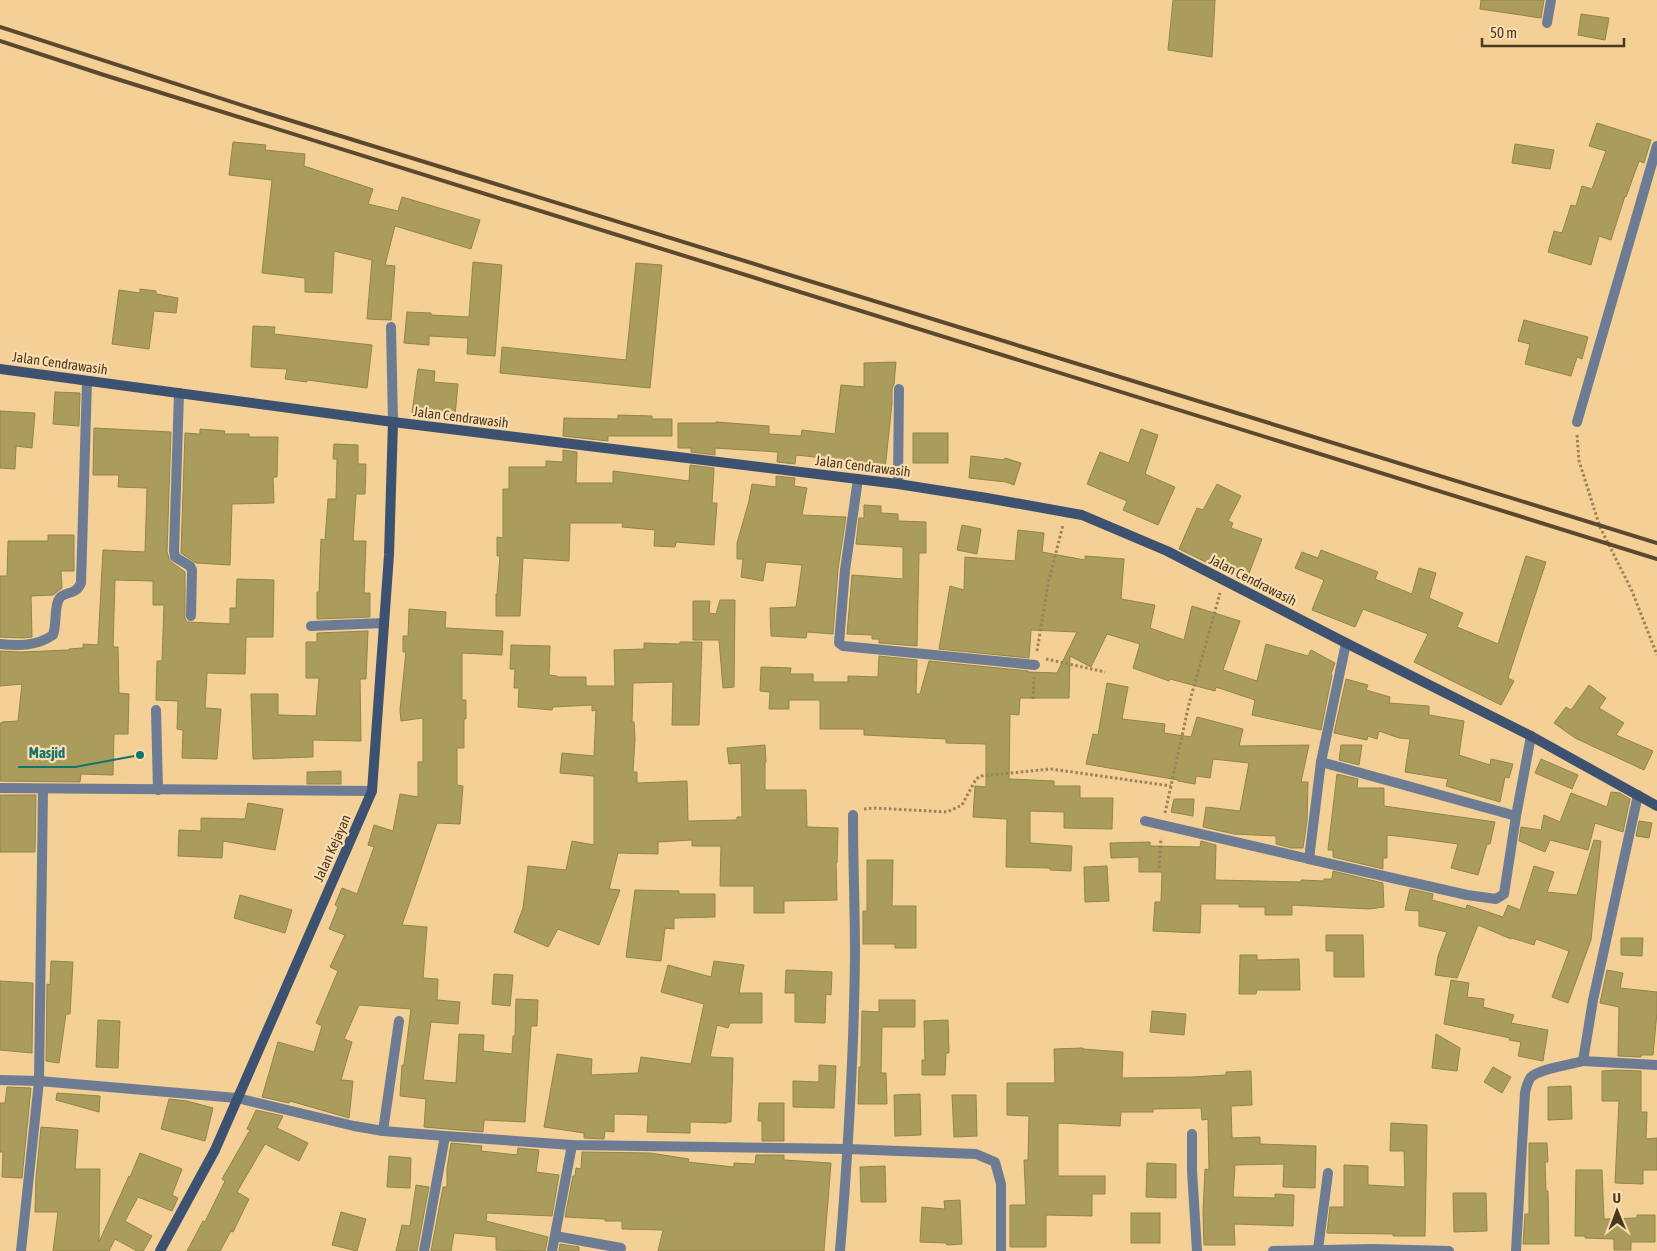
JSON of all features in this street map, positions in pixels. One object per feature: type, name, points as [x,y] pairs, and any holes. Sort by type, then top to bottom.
[{"type":"main road","name":"Jalan Cendrawasih","points":[[0,369],[393,422],[898,484],[1082,515],[1167,551],[1531,736],[1657,806]]},
{"type":"main road","name":"Jalan Kejayan","points":[[160,1251],[215,1150],[372,791],[389,555],[393,422]]},
{"type":"street","points":[[1547,23],[1551,0]]},
{"type":"street","points":[[1576,422],[1657,146]]},
{"type":"street","points":[[391,327],[393,422]]},
{"type":"street","points":[[0,644],[20,646],[36,643],[53,635],[58,600],[61,596],[74,592],[79,588],[87,381]]},
{"type":"street","points":[[898,484],[900,390]]},
{"type":"street","points":[[179,393],[174,552],[175,556],[190,566],[192,570],[191,616]]},
{"type":"street","points":[[858,479],[845,570],[839,643],[843,646],[1035,661]]},
{"type":"street","points":[[310,626],[384,623]]},
{"type":"street","points":[[1309,859],[1321,762],[1346,643]]},
{"type":"street","points":[[156,710],[158,790]]},
{"type":"street","points":[[1145,821],[1467,895],[1496,899],[1504,894],[1531,736]]},
{"type":"street","points":[[1321,762],[1516,816]]},
{"type":"street","points":[[0,788],[372,791]]},
{"type":"street","points":[[22,1251],[39,1081],[43,789]]},
{"type":"street","points":[[1583,1061],[1593,1000],[1638,795]]},
{"type":"street","points":[[840,1251],[848,1149],[854,964],[853,815]]},
{"type":"street","points":[[383,1131],[399,1021]]},
{"type":"street","points":[[1516,1251],[1525,1093],[1531,1078],[1540,1072],[1583,1061],[1657,1065]]},
{"type":"street","points":[[0,1080],[39,1081],[237,1098],[354,1126],[383,1131],[445,1136],[572,1145],[848,1149],[976,1154],[995,1162],[1001,1184],[1001,1251]]},
{"type":"street","points":[[1192,1134],[1196,1251],[1201,1251]]},
{"type":"street","points":[[424,1251],[445,1136]]},
{"type":"street","points":[[552,1251],[572,1145]]},
{"type":"street","points":[[1318,1249],[1328,1172]]},
{"type":"street","points":[[554,1236],[621,1248]]},
{"type":"street","points":[[1273,1251],[1318,1249],[1449,1251]]},
{"type":"path","points":[[1576,422],[1579,461],[1600,527],[1632,591],[1657,655]]},
{"type":"path","points":[[1033,699],[1035,661],[1048,584],[1067,512]]},
{"type":"path","points":[[1158,868],[1162,825],[1189,704],[1224,580]]},
{"type":"path","points":[[1035,661],[1105,672]]},
{"type":"path","points":[[853,815],[862,809],[874,808],[948,812],[962,805],[976,779],[981,776],[1051,769],[1171,786]]},
{"type":"building","points":[[1173,0],[1215,0],[1212,57],[1168,50]]},
{"type":"building","points":[[1481,0],[1544,0],[1541,18],[1480,9]]},
{"type":"building","points":[[1581,14],[1609,18],[1605,40],[1578,35]]},
{"type":"building","points":[[1597,123],[1651,140],[1644,163],[1639,161],[1625,196],[1611,240],[1599,236],[1591,265],[1548,252],[1554,231],[1562,233],[1571,205],[1576,206],[1582,186],[1592,189],[1606,151],[1589,146]]},
{"type":"building","points":[[233,142],[266,145],[265,150],[305,154],[304,166],[373,189],[368,204],[398,211],[402,197],[480,220],[471,249],[395,226],[385,265],[395,266],[391,320],[367,319],[372,260],[334,251],[332,293],[305,292],[305,278],[262,273],[272,180],[229,175]]},
{"type":"building","points":[[1515,144],[1554,150],[1550,169],[1512,163]]},
{"type":"building","points":[[473,262],[502,265],[495,356],[467,354],[468,338],[429,336],[429,345],[404,343],[407,312],[469,317]]},
{"type":"building","points":[[636,263],[662,265],[650,388],[500,373],[502,347],[626,360]]},
{"type":"building","points":[[140,289],[156,291],[156,294],[178,298],[176,313],[154,311],[149,349],[112,344],[119,290],[140,293]]},
{"type":"building","points":[[1524,320],[1588,337],[1582,359],[1577,357],[1571,376],[1525,364],[1530,344],[1518,341]]},
{"type":"building","points":[[253,326],[275,327],[274,334],[372,345],[367,388],[285,379],[287,369],[251,367]]},
{"type":"building","points":[[896,362],[885,469],[832,464],[833,459],[796,455],[795,464],[777,462],[778,452],[715,448],[715,455],[691,452],[691,448],[678,448],[678,423],[716,422],[769,426],[769,434],[801,436],[802,430],[835,434],[841,385],[864,387],[864,363]]},
{"type":"building","points":[[418,369],[435,371],[434,382],[458,384],[455,416],[412,413]]},
{"type":"building","points":[[55,392],[80,393],[79,426],[53,424]]},
{"type":"building","points":[[0,411],[35,413],[32,448],[16,446],[15,469],[0,468]]},
{"type":"building","points":[[618,415],[652,416],[652,419],[672,419],[672,436],[608,436],[608,441],[563,436],[564,418],[618,419]]},
{"type":"building","points":[[94,428],[171,432],[167,552],[170,561],[185,572],[185,619],[187,622],[230,624],[230,608],[236,608],[237,579],[274,580],[273,637],[246,637],[245,674],[207,673],[205,708],[221,709],[217,759],[182,758],[183,730],[177,729],[178,701],[156,700],[157,661],[162,661],[164,605],[153,605],[153,581],[115,580],[113,647],[118,647],[119,693],[129,694],[128,734],[114,734],[113,775],[81,774],[80,782],[0,781],[0,723],[18,721],[22,684],[0,686],[0,651],[69,650],[83,648],[83,644],[98,645],[103,550],[145,552],[147,488],[118,487],[119,475],[93,475]]},
{"type":"building","points":[[200,429],[225,431],[224,434],[249,434],[249,437],[278,437],[277,477],[273,477],[274,503],[232,504],[230,565],[196,563],[181,553],[185,433],[200,434]]},
{"type":"building","points":[[1141,429],[1158,435],[1145,474],[1175,487],[1158,525],[1123,510],[1127,501],[1087,484],[1100,452],[1129,463]]},
{"type":"building","points":[[913,433],[948,433],[948,463],[913,463]]},
{"type":"building","points":[[334,444],[358,445],[358,464],[366,464],[365,494],[356,494],[353,541],[366,541],[364,593],[370,593],[370,617],[317,619],[321,539],[325,540],[328,499],[336,499],[337,459],[333,459]]},
{"type":"building","points":[[563,450],[577,452],[576,483],[613,483],[613,471],[689,481],[690,465],[714,468],[712,503],[717,503],[714,545],[676,542],[675,547],[654,546],[655,530],[622,527],[623,523],[570,523],[569,561],[523,558],[520,616],[496,616],[500,556],[497,556],[497,537],[503,538],[503,489],[509,489],[509,467],[546,467],[546,461],[563,462]]},
{"type":"building","points":[[971,456],[1004,460],[1005,458],[1021,463],[1014,485],[1006,482],[969,478]]},
{"type":"building","points":[[776,476],[795,478],[794,486],[807,488],[802,515],[846,517],[838,569],[833,634],[807,632],[806,638],[771,636],[770,608],[796,607],[802,565],[766,562],[763,581],[741,577],[743,559],[737,559],[737,543],[752,484],[776,487]]},
{"type":"building","points":[[1217,484],[1241,496],[1228,521],[1233,523],[1231,528],[1262,539],[1248,576],[1216,564],[1214,566],[1179,549],[1197,508],[1203,510]]},
{"type":"building","points":[[864,505],[881,506],[881,513],[898,514],[898,521],[926,522],[926,553],[919,553],[917,646],[879,643],[879,639],[872,639],[872,635],[847,634],[852,575],[903,579],[903,547],[856,544],[859,518],[864,518]]},
{"type":"building","points":[[962,525],[981,529],[977,554],[957,550]]},
{"type":"building","points":[[1018,530],[1044,533],[1042,552],[1085,560],[1085,556],[1124,559],[1121,599],[1155,605],[1150,628],[1184,640],[1192,606],[1240,621],[1223,670],[1257,681],[1266,644],[1308,656],[1311,650],[1335,663],[1331,674],[1321,730],[1252,715],[1255,700],[1216,687],[1215,691],[1170,679],[1169,681],[1133,668],[1140,644],[1107,634],[1091,667],[1070,656],[1069,698],[1020,698],[1019,715],[1010,714],[1009,779],[1054,781],[1054,786],[1080,786],[1080,798],[1113,798],[1112,829],[1064,828],[1064,812],[1030,811],[1030,843],[1072,846],[1071,871],[1050,870],[1050,868],[1006,867],[1007,819],[973,817],[975,786],[986,787],[986,744],[946,743],[946,739],[864,735],[864,729],[820,729],[820,700],[789,700],[789,709],[769,709],[770,692],[760,691],[761,667],[791,668],[790,674],[813,674],[813,682],[848,682],[848,676],[878,677],[879,656],[917,660],[916,694],[920,694],[929,661],[1028,672],[1057,673],[1077,632],[1031,630],[1029,658],[939,649],[950,586],[964,590],[965,557],[1015,561]]},
{"type":"building","points":[[48,535],[74,535],[74,571],[61,571],[62,588],[53,595],[31,596],[32,637],[0,637],[0,576],[7,576],[8,541],[48,541]]},
{"type":"building","points":[[1321,550],[1378,572],[1375,579],[1412,594],[1419,568],[1436,573],[1429,598],[1463,613],[1457,627],[1498,644],[1526,556],[1546,562],[1508,678],[1514,681],[1501,705],[1414,662],[1428,634],[1363,609],[1355,627],[1312,610],[1324,580],[1295,568],[1302,552],[1318,558]]},
{"type":"building","points":[[720,600],[735,600],[734,687],[723,688],[719,640],[693,640],[693,601],[710,601],[709,613],[716,614]]},
{"type":"building","points":[[409,609],[446,612],[445,628],[503,631],[502,655],[462,653],[462,700],[466,700],[466,719],[464,719],[464,748],[457,748],[457,785],[463,786],[460,824],[437,823],[402,925],[427,927],[423,978],[438,979],[437,1000],[460,1002],[458,1024],[431,1022],[423,1080],[456,1083],[459,1034],[484,1035],[483,1051],[512,1054],[513,1036],[515,1036],[516,999],[538,1000],[537,1026],[531,1026],[525,1122],[484,1120],[483,1132],[424,1127],[426,1099],[400,1096],[402,1065],[404,1065],[411,1009],[359,1005],[344,1039],[352,1042],[341,1080],[353,1081],[349,1118],[290,1101],[289,1103],[262,1097],[278,1042],[314,1052],[322,1026],[316,1023],[338,971],[330,967],[345,935],[329,929],[338,907],[335,905],[342,888],[357,894],[374,847],[368,845],[374,825],[393,831],[400,794],[418,797],[418,762],[423,762],[423,718],[401,721],[400,710],[406,652],[403,652],[403,636],[408,636]]},
{"type":"building","points":[[368,631],[366,679],[360,679],[361,741],[313,740],[313,757],[253,759],[251,694],[278,694],[278,715],[316,716],[319,678],[306,678],[306,642],[317,642],[317,633]]},
{"type":"building","points":[[680,642],[702,642],[699,725],[672,725],[673,682],[633,683],[632,722],[634,722],[635,739],[633,772],[637,772],[637,783],[687,781],[688,821],[737,820],[737,817],[742,817],[741,763],[729,764],[727,748],[765,745],[765,790],[806,790],[807,827],[838,828],[836,863],[837,900],[784,901],[784,913],[754,913],[754,886],[720,886],[721,846],[692,846],[692,840],[658,842],[658,854],[618,853],[609,889],[620,890],[599,945],[558,929],[548,947],[514,932],[523,908],[528,866],[566,870],[572,841],[594,845],[594,776],[560,773],[562,753],[594,756],[596,710],[592,711],[592,705],[553,707],[552,710],[518,707],[519,688],[514,688],[515,669],[510,669],[511,645],[550,646],[549,675],[557,677],[586,677],[586,686],[615,686],[614,650],[644,649],[644,643],[680,644]]},
{"type":"building","points":[[1346,679],[1368,685],[1366,690],[1390,697],[1389,703],[1429,706],[1429,715],[1464,721],[1459,755],[1490,765],[1491,759],[1513,764],[1509,778],[1505,777],[1500,802],[1446,786],[1448,779],[1405,772],[1410,739],[1399,738],[1379,731],[1377,739],[1368,736],[1367,740],[1334,733]]},
{"type":"building","points":[[1107,683],[1128,687],[1122,719],[1165,724],[1164,733],[1191,737],[1197,717],[1243,729],[1239,746],[1309,745],[1301,782],[1308,782],[1307,821],[1303,848],[1291,848],[1276,844],[1276,836],[1234,834],[1203,827],[1206,807],[1240,811],[1249,763],[1213,759],[1210,778],[1196,776],[1195,784],[1086,764],[1093,734],[1098,735]]},
{"type":"building","points":[[1589,685],[1606,698],[1599,708],[1624,723],[1616,735],[1653,751],[1644,770],[1575,738],[1554,723],[1566,707],[1571,710]]},
{"type":"building","points":[[1341,745],[1362,745],[1359,765],[1339,760]]},
{"type":"building","points":[[1541,759],[1578,775],[1572,789],[1535,773]]},
{"type":"building","points":[[341,771],[341,784],[307,784],[307,772]]},
{"type":"building","points":[[1337,774],[1358,779],[1357,788],[1384,788],[1384,806],[1495,822],[1490,844],[1487,844],[1478,875],[1451,868],[1458,844],[1414,838],[1387,835],[1387,858],[1383,858],[1383,869],[1333,857],[1333,850],[1328,850]]},
{"type":"building","points":[[1611,792],[1620,793],[1630,799],[1623,832],[1595,823],[1588,850],[1550,840],[1545,852],[1519,841],[1521,827],[1541,830],[1544,815],[1560,822],[1571,793],[1607,807]]},
{"type":"building","points":[[0,795],[36,795],[35,852],[0,852]]},
{"type":"building","points":[[1174,799],[1194,799],[1193,816],[1171,812]]},
{"type":"building","points":[[248,803],[283,809],[275,850],[223,841],[222,858],[178,856],[179,830],[201,831],[201,818],[245,819]]},
{"type":"building","points":[[1639,821],[1652,823],[1649,838],[1636,836]]},
{"type":"building","points":[[1594,840],[1601,841],[1591,940],[1568,1003],[1552,997],[1569,951],[1536,939],[1534,945],[1511,939],[1478,925],[1457,978],[1435,975],[1438,956],[1447,932],[1419,926],[1419,911],[1405,910],[1410,889],[1433,894],[1432,900],[1466,909],[1467,905],[1503,917],[1508,905],[1520,910],[1534,866],[1554,872],[1547,892],[1577,895]]},
{"type":"building","points":[[1201,841],[1216,845],[1215,880],[1324,881],[1324,879],[1332,879],[1333,871],[1383,883],[1384,907],[1369,909],[1292,905],[1292,915],[1265,915],[1265,907],[1239,907],[1239,904],[1201,904],[1200,933],[1153,931],[1155,902],[1161,902],[1162,872],[1139,872],[1139,857],[1111,858],[1110,843],[1150,842],[1150,846],[1200,847]]},
{"type":"building","points":[[867,860],[893,860],[892,906],[916,906],[916,948],[895,948],[895,944],[863,944],[863,911],[867,911]]},
{"type":"building","points":[[1107,866],[1109,901],[1085,902],[1084,867]]},
{"type":"building","points":[[635,890],[679,891],[679,894],[715,894],[715,917],[674,918],[674,929],[665,928],[661,961],[626,957]]},
{"type":"building","points":[[240,895],[292,910],[285,933],[234,918]]},
{"type":"building","points":[[1326,935],[1363,935],[1364,977],[1334,977],[1334,951],[1326,951]]},
{"type":"building","points":[[1621,938],[1643,938],[1642,956],[1621,955]]},
{"type":"building","points":[[1240,955],[1257,955],[1257,960],[1299,959],[1300,990],[1257,990],[1256,994],[1239,994]]},
{"type":"building","points":[[51,961],[73,962],[70,1014],[66,1014],[59,1063],[46,1061],[47,984],[50,985]]},
{"type":"building","points":[[714,961],[744,965],[739,993],[762,993],[762,1023],[730,1023],[728,1028],[717,1025],[710,1057],[733,1058],[731,1122],[690,1122],[690,1133],[647,1132],[648,1115],[614,1114],[614,1132],[605,1131],[604,1139],[584,1138],[584,1133],[544,1127],[557,1054],[592,1059],[591,1075],[638,1073],[641,1057],[691,1064],[704,1004],[661,992],[668,965],[711,977]]},
{"type":"building","points":[[786,970],[832,972],[831,995],[826,994],[825,1023],[795,1022],[795,993],[785,993]]},
{"type":"building","points":[[1607,970],[1623,973],[1620,988],[1657,992],[1653,1055],[1641,1055],[1641,1057],[1618,1056],[1619,1007],[1600,1003]]},
{"type":"building","points":[[494,974],[513,975],[510,1006],[492,1004]]},
{"type":"building","points":[[1451,980],[1469,983],[1467,997],[1484,999],[1483,1007],[1514,1015],[1511,1023],[1548,1030],[1543,1061],[1518,1056],[1521,1042],[1444,1024]]},
{"type":"building","points":[[0,981],[33,983],[32,1053],[0,1050]]},
{"type":"building","points":[[879,1000],[915,1000],[915,1027],[882,1027],[881,1073],[886,1073],[887,1104],[858,1104],[862,1011],[879,1012]]},
{"type":"building","points":[[1152,1011],[1186,1014],[1184,1035],[1150,1032]]},
{"type":"building","points":[[98,1020],[120,1021],[118,1068],[96,1067]]},
{"type":"building","points":[[948,1020],[949,1053],[946,1053],[945,1075],[922,1075],[922,1060],[925,1060],[924,1021]]},
{"type":"building","points":[[1436,1034],[1460,1048],[1457,1071],[1432,1068]]},
{"type":"building","points":[[1083,1048],[1123,1052],[1122,1078],[1192,1077],[1226,1075],[1226,1072],[1251,1071],[1252,1105],[1231,1106],[1232,1138],[1260,1137],[1260,1144],[1316,1146],[1315,1188],[1283,1187],[1284,1164],[1235,1165],[1233,1197],[1275,1198],[1275,1194],[1294,1195],[1293,1226],[1234,1224],[1235,1245],[1204,1245],[1205,1169],[1209,1170],[1208,1119],[1202,1120],[1201,1108],[1153,1109],[1153,1112],[1121,1112],[1120,1126],[1058,1123],[1058,1176],[1105,1176],[1105,1194],[1092,1194],[1092,1216],[1046,1215],[1046,1247],[1010,1247],[1010,1205],[1026,1205],[1024,1160],[1028,1160],[1029,1116],[1007,1115],[1007,1083],[1055,1083],[1054,1049]]},
{"type":"building","points":[[819,1065],[836,1066],[834,1108],[793,1107],[793,1081],[819,1082]]},
{"type":"building","points":[[1493,1067],[1511,1077],[1502,1093],[1484,1082]]},
{"type":"building","points":[[1602,1071],[1641,1071],[1641,1112],[1647,1112],[1646,1139],[1657,1138],[1657,1170],[1643,1170],[1643,1184],[1615,1183],[1619,1101],[1602,1101]]},
{"type":"building","points":[[1571,1086],[1572,1119],[1548,1120],[1548,1087]]},
{"type":"building","points":[[7,1087],[31,1088],[22,1178],[2,1177],[3,1152],[0,1152],[0,1103],[5,1103]]},
{"type":"building","points":[[57,1093],[100,1096],[99,1112],[56,1100]]},
{"type":"building","points":[[920,1094],[921,1135],[895,1136],[894,1095]]},
{"type":"building","points":[[952,1095],[976,1095],[977,1136],[954,1137]]},
{"type":"building","points":[[169,1099],[187,1101],[213,1108],[205,1141],[161,1129]]},
{"type":"building","points":[[759,1103],[784,1103],[784,1141],[762,1141],[762,1121],[758,1121]]},
{"type":"building","points":[[256,1110],[283,1116],[277,1128],[308,1143],[299,1161],[265,1144],[237,1192],[249,1199],[233,1232],[231,1231],[220,1251],[187,1251],[203,1221],[205,1222],[225,1181],[222,1179],[250,1130],[247,1129]]},
{"type":"building","points":[[1391,1123],[1427,1125],[1425,1236],[1327,1233],[1330,1207],[1344,1207],[1344,1165],[1368,1166],[1368,1185],[1405,1187],[1404,1151],[1390,1151]]},
{"type":"building","points":[[41,1127],[78,1130],[75,1169],[100,1169],[99,1242],[140,1153],[182,1169],[172,1195],[178,1198],[172,1211],[138,1197],[125,1221],[152,1236],[143,1251],[137,1251],[115,1239],[109,1251],[53,1251],[58,1212],[35,1212]]},
{"type":"building","points":[[451,1143],[482,1146],[481,1151],[517,1155],[518,1148],[539,1150],[536,1172],[559,1175],[552,1216],[487,1213],[486,1221],[548,1237],[545,1251],[496,1250],[496,1237],[454,1233],[451,1251],[431,1251],[443,1187],[447,1187],[447,1169]]},
{"type":"building","points":[[1529,1143],[1547,1143],[1548,1162],[1545,1162],[1546,1191],[1548,1191],[1549,1244],[1523,1244],[1525,1214],[1529,1214]]},
{"type":"building","points":[[582,1152],[650,1153],[689,1159],[688,1162],[734,1167],[734,1163],[755,1164],[756,1155],[784,1155],[784,1160],[831,1163],[824,1251],[658,1251],[663,1230],[622,1229],[622,1221],[565,1217],[573,1176],[575,1176],[576,1168],[581,1169]]},
{"type":"building","points":[[389,1156],[411,1158],[410,1188],[387,1187]]},
{"type":"building","points":[[1147,1163],[1176,1164],[1176,1198],[1146,1197]]},
{"type":"building","points":[[885,1166],[886,1202],[861,1202],[860,1167]]},
{"type":"building","points":[[1576,1170],[1602,1170],[1604,1219],[1637,1218],[1637,1215],[1655,1215],[1655,1242],[1631,1242],[1631,1250],[1614,1250],[1614,1239],[1575,1236]]},
{"type":"building","points":[[416,1185],[429,1187],[417,1251],[396,1251],[402,1225],[410,1226]]},
{"type":"building","points":[[1453,1193],[1486,1193],[1487,1231],[1454,1232]]},
{"type":"building","points":[[960,1200],[962,1244],[947,1245],[946,1243],[920,1242],[922,1207],[945,1209],[944,1201]]},
{"type":"building","points":[[341,1212],[366,1219],[357,1251],[332,1245]]},
{"type":"building","points":[[1131,1213],[1160,1213],[1160,1243],[1131,1243]]},
{"type":"building","points":[[560,1244],[579,1247],[579,1251],[559,1251]]},
{"type":"railway","points":[[0,27],[263,112],[1657,543]]},
{"type":"railway","points":[[0,41],[1657,559]]},
{"type":"place","name":"Masjid","points":[[140,755]]}]
